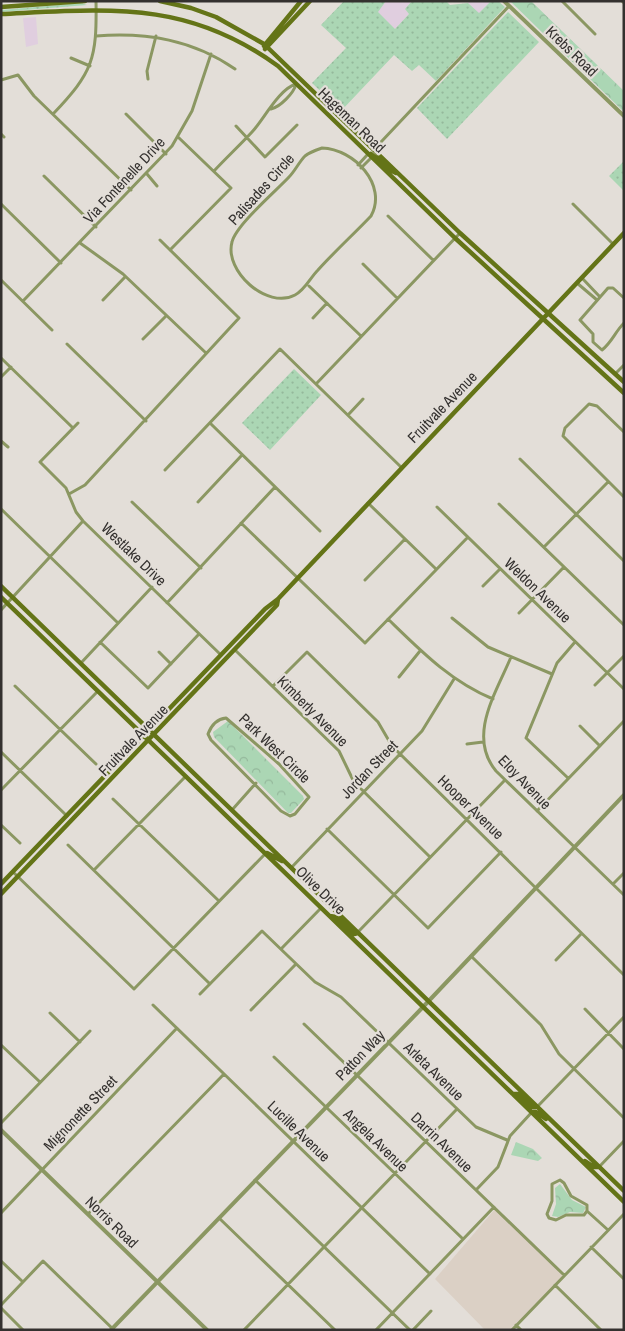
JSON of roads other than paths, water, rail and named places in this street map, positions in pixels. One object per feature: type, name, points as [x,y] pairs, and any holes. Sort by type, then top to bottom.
[{"type":"main road","points":[[1,6],[85,1]]},
{"type":"main road","name":"Hageman Road","points":[[160,1],[191,8],[216,17],[266,46],[460,233],[624,382]]},
{"type":"main road","points":[[262,51],[301,1]]},
{"type":"main road","points":[[266,46],[310,1]]},
{"type":"main road","points":[[1,14],[116,5]]},
{"type":"main road","name":"Hageman Road","points":[[155,6],[211,21],[238,35],[262,51],[455,238],[624,393]]},
{"type":"main road","points":[[296,84],[300,83],[325,104]]},
{"type":"main road","points":[[370,155],[376,156],[392,172],[398,173]]},
{"type":"main road","name":"Fruitvale Avenue","points":[[1,884],[145,737],[274,600],[278,599],[624,233]]},
{"type":"main road","points":[[485,264],[502,278],[514,282]]},
{"type":"main road","points":[[582,353],[592,358],[611,375],[615,374]]},
{"type":"main road","name":"Olive Drive","points":[[1,586],[624,1191]]},
{"type":"main road","name":"Olive Drive","points":[[1,597],[624,1202]]},
{"type":"main road","name":"Fruitvale Avenue","points":[[1,894],[235,650],[277,605],[278,599]]},
{"type":"main road","points":[[235,650],[242,633]]},
{"type":"main road","points":[[209,797],[227,810],[232,810]]},
{"type":"main road","points":[[266,853],[291,868]]},
{"type":"main road","points":[[330,916],[336,917],[354,934],[358,933]]},
{"type":"main road","points":[[513,1094],[519,1094],[532,1107],[537,1107]]},
{"type":"main road","points":[[532,1112],[536,1112],[558,1126]]},
{"type":"main road","points":[[574,1153],[594,1167],[599,1167]]},
{"type":"street","points":[[53,114],[78,87],[90,66],[96,36],[96,1]]},
{"type":"street","name":"Krebs Road","points":[[504,1],[624,116]]},
{"type":"street","points":[[563,2],[595,34]]},
{"type":"street","points":[[381,142],[509,6]]},
{"type":"street","points":[[96,36],[130,34],[156,36],[187,44],[211,54],[235,69]]},
{"type":"street","points":[[148,79],[147,71],[156,36]]},
{"type":"street","name":"Via Fontenelle Drive","points":[[23,301],[166,154],[192,111],[211,54]]},
{"type":"street","points":[[70,58],[90,66]]},
{"type":"street","points":[[1,80],[18,75],[28,89],[131,190]]},
{"type":"street","points":[[214,171],[271,109],[276,108],[295,89],[296,84]]},
{"type":"street","points":[[126,114],[166,154]]},
{"type":"street","points":[[236,126],[265,157],[297,125]]},
{"type":"street","points":[[170,250],[231,188],[178,137]]},
{"type":"street","name":"Palisades Circle","points":[[322,148],[332,149],[341,152],[359,166],[373,181],[376,190],[375,208],[371,216],[318,270],[302,290],[288,298],[272,298],[258,290],[240,274],[235,266],[230,249],[236,232],[271,193],[290,177],[306,156],[322,148]]},
{"type":"street","points":[[359,166],[370,155]]},
{"type":"street","points":[[147,174],[157,186]]},
{"type":"street","points":[[44,176],[96,226]]},
{"type":"street","points":[[1,204],[61,263]]},
{"type":"street","points":[[573,204],[613,244]]},
{"type":"street","points":[[388,216],[434,260]]},
{"type":"street","points":[[316,384],[460,233]]},
{"type":"street","points":[[69,494],[85,485],[239,318],[160,240]]},
{"type":"street","points":[[80,243],[125,277],[206,353]]},
{"type":"street","points":[[363,264],[397,298]]},
{"type":"street","points":[[103,300],[125,277]]},
{"type":"street","points":[[582,278],[590,291]]},
{"type":"street","points":[[1,280],[52,330]]},
{"type":"street","points":[[577,283],[599,299]]},
{"type":"street","points":[[309,286],[361,336]]},
{"type":"street","points":[[624,298],[610,288],[580,320],[593,334],[593,342],[601,349],[604,349],[613,339],[614,334],[624,323]]},
{"type":"street","points":[[313,318],[327,303]]},
{"type":"street","points":[[144,339],[166,316]]},
{"type":"street","points":[[67,344],[146,421]]},
{"type":"street","points":[[165,470],[280,349],[402,468]]},
{"type":"street","points":[[1,358],[73,428],[78,423]]},
{"type":"street","points":[[615,374],[624,365]]},
{"type":"street","points":[[1,377],[11,367]]},
{"type":"street","points":[[348,415],[363,400]]},
{"type":"street","points":[[624,432],[597,406],[590,404],[566,428],[564,438],[624,497]]},
{"type":"street","points":[[210,423],[320,531]]},
{"type":"street","name":"Westlake Drive","points":[[73,428],[40,462],[62,483],[69,494],[76,512],[83,521],[221,656]]},
{"type":"street","points":[[1,441],[8,447]]},
{"type":"street","points":[[198,502],[242,455]]},
{"type":"street","points":[[520,459],[624,561]]},
{"type":"street","points":[[544,547],[608,482]]},
{"type":"street","points":[[168,603],[275,487]]},
{"type":"street","points":[[132,502],[201,568]]},
{"type":"street","points":[[368,503],[436,570]]},
{"type":"street","points":[[499,504],[624,625]]},
{"type":"street","name":"Weldon Avenue","points":[[436,507],[624,689]]},
{"type":"street","points":[[1,509],[118,623]]},
{"type":"street","points":[[1,610],[83,521]]},
{"type":"street","points":[[241,523],[365,643],[468,537]]},
{"type":"street","points":[[365,580],[405,539]]},
{"type":"street","points":[[519,614],[564,567]]},
{"type":"street","points":[[483,586],[500,569]]},
{"type":"street","points":[[81,663],[152,588]]},
{"type":"street","points":[[452,618],[480,641],[511,657],[552,674]]},
{"type":"street","points":[[388,619],[454,679],[493,699]]},
{"type":"street","points":[[100,642],[148,688],[199,634]]},
{"type":"street","points":[[568,778],[526,738],[559,659],[575,642]]},
{"type":"street","name":"Kimberly Avenue","points":[[235,650],[339,752],[351,777],[363,792],[430,856]]},
{"type":"street","points":[[399,677],[420,650]]},
{"type":"street","points":[[159,652],[171,664]]},
{"type":"street","name":"Hooper Avenue","points":[[272,686],[307,652],[378,722],[389,742],[400,754],[624,975]]},
{"type":"street","points":[[595,685],[624,656]]},
{"type":"street","name":"Eloy Avenue","points":[[511,657],[483,726],[483,742],[489,761],[505,780],[624,895]]},
{"type":"street","name":"Jordan Street","points":[[291,868],[425,727],[454,679]]},
{"type":"street","points":[[15,686],[96,764]]},
{"type":"street","points":[[1,790],[98,691]]},
{"type":"street","name":"Park West Circle","points":[[220,719],[231,721],[256,746],[279,764],[309,797],[295,814],[290,816],[281,811],[256,784],[211,740],[208,734],[220,719]]},
{"type":"street","points":[[536,810],[624,721]]},
{"type":"street","points":[[580,726],[600,746]]},
{"type":"street","points":[[467,744],[483,742]]},
{"type":"street","points":[[1,752],[68,817]]},
{"type":"street","points":[[94,870],[186,776]]},
{"type":"street","points":[[358,933],[505,780]]},
{"type":"street","points":[[232,810],[256,784]]},
{"type":"street","name":"Patton Way","points":[[112,1329],[423,1007],[624,795]]},
{"type":"street","points":[[113,798],[219,901]]},
{"type":"street","points":[[1,825],[20,843]]},
{"type":"street","points":[[327,829],[428,928],[501,852]]},
{"type":"street","points":[[68,845],[210,984],[200,994]]},
{"type":"street","points":[[13,872],[134,989],[266,853]]},
{"type":"street","points":[[613,884],[624,872]]},
{"type":"street","points":[[281,949],[321,908]]},
{"type":"street","name":"Arleta Avenue","points":[[210,984],[262,930],[319,985],[340,996],[480,1130],[507,1140]]},
{"type":"street","points":[[556,960],[581,934]]},
{"type":"street","points":[[470,956],[541,1025],[555,1050],[624,1118]]},
{"type":"street","points":[[251,1010],[296,964]]},
{"type":"street","name":"Lucille Avenue","points":[[153,1005],[430,1274]]},
{"type":"street","points":[[585,1009],[624,1048]]},
{"type":"street","points":[[50,1013],[80,1042]]},
{"type":"street","points":[[537,1107],[624,1017]]},
{"type":"street","name":"Darrin Avenue","points":[[304,1024],[564,1275]]},
{"type":"street","name":"Mignonette Street","points":[[1,1213],[177,1028]]},
{"type":"street","points":[[1,1123],[90,1031]]},
{"type":"street","points":[[1,1045],[40,1082]]},
{"type":"street","name":"Angela Avenue","points":[[274,1057],[463,1239]]},
{"type":"street","points":[[88,1214],[224,1074]]},
{"type":"street","points":[[244,1330],[457,1109]]},
{"type":"street","points":[[476,1190],[498,1167],[507,1140],[513,1131],[532,1112]]},
{"type":"street","name":"Norris Road","points":[[1,1130],[207,1330]]},
{"type":"street","points":[[599,1167],[624,1141]]},
{"type":"street","points":[[255,1180],[392,1313],[412,1330],[432,1311]]},
{"type":"street","points":[[588,1211],[582,1216],[570,1214],[556,1220],[551,1219],[547,1214],[552,1202],[553,1182],[562,1181],[571,1196],[585,1204],[588,1211],[608,1230]]},
{"type":"street","points":[[376,1330],[494,1207]]},
{"type":"street","points":[[512,1330],[624,1214]]},
{"type":"street","points":[[219,1218],[335,1330]]},
{"type":"street","points":[[591,1247],[624,1279]]},
{"type":"street","points":[[1,1261],[23,1282]]},
{"type":"street","points":[[1,1305],[43,1261],[112,1329]]},
{"type":"street","points":[[555,1285],[601,1330]]},
{"type":"street","points":[[1,1308],[23,1330]]},
{"type":"street","points":[[516,1325],[521,1330]]}]
